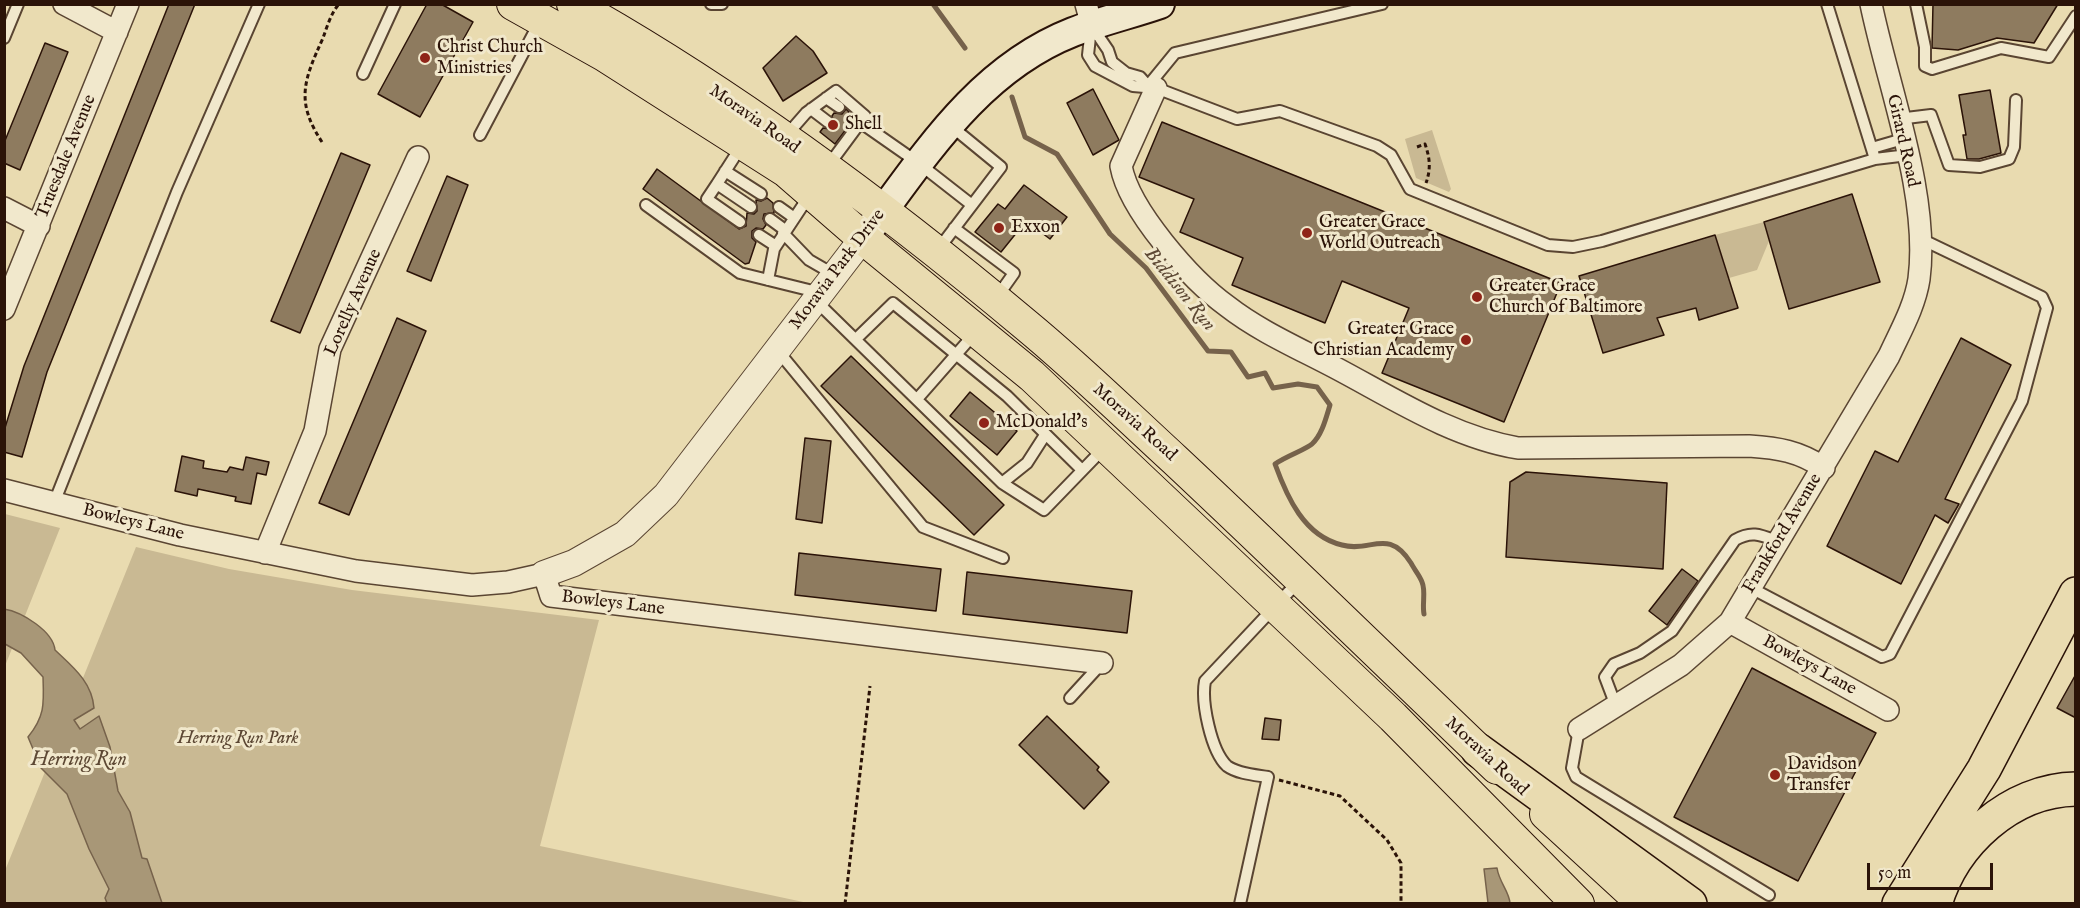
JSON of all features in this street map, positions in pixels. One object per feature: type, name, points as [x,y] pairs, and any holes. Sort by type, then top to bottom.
[{"type":"highway","points":[[1916,895],[2076,594]]},
{"type":"highway","points":[[1478,750],[1690,903]]},
{"type":"highway","points":[[1888,903],[1916,895],[1952,863],[1967,843],[1992,820],[2031,799],[2076,789]]},
{"type":"main road","name":"Moravia Road","points":[[513,4],[604,55],[786,171],[863,238],[1032,376],[1393,717],[1578,903]]},
{"type":"main road","name":"Moravia Park Drive","points":[[863,238],[917,162],[949,124],[1011,67],[1072,32],[1089,15],[1160,4]]},
{"type":"main road","name":"Moravia Road","points":[[592,9],[783,139],[810,193],[882,212],[995,301],[1145,432],[1478,750],[1644,903]]},
{"type":"street","points":[[64,4],[117,32]]},
{"type":"street","name":"Truesdale Avenue","points":[[4,309],[128,4]]},
{"type":"street","name":"Girard Road","points":[[1870,4],[1903,138],[1918,238],[1919,280]]},
{"type":"street","points":[[1152,87],[1121,166],[1123,179],[1143,217],[1166,245],[1215,297],[1252,324],[1449,428],[1492,443],[1518,448],[1749,446],[1781,448],[1806,456],[1824,468]]},
{"type":"street","name":"Lorelly Avenue","points":[[265,553],[315,431],[330,349],[418,157]]},
{"type":"street","points":[[4,208],[39,226]]},
{"type":"street","name":"Moravia Park Drive","points":[[544,574],[574,563],[625,534],[666,495],[863,238]]},
{"type":"street","name":"Frankford Avenue","points":[[1579,729],[1681,665],[1730,622],[1889,357],[1907,318],[1919,280]]},
{"type":"street","name":"Bowleys Lane","points":[[4,490],[265,553],[356,571],[472,585],[508,582],[544,574],[551,596],[1102,663]]},
{"type":"street","name":"Bowleys Lane","points":[[1730,622],[1888,710]]},
{"type":"lane","points":[[4,38],[18,4]]},
{"type":"lane","points":[[54,503],[177,192],[259,4]]},
{"type":"lane","points":[[363,74],[394,4]]},
{"type":"lane","points":[[711,4],[722,4]]},
{"type":"lane","points":[[1152,87],[1176,54],[1382,4]]},
{"type":"lane","points":[[1827,4],[1875,159]]},
{"type":"lane","points":[[1916,4],[1925,66],[1932,69],[2001,48],[2049,57],[2076,16]]},
{"type":"lane","points":[[1089,15],[1088,55],[1095,66],[1132,86],[1152,87],[1237,119],[1280,111],[1377,146],[1391,155],[1407,187],[1548,245],[1573,247],[1875,159],[1931,115],[1949,165],[1980,167],[2009,159],[2014,147],[2016,100]]},
{"type":"lane","points":[[1089,15],[1112,62],[1126,73],[1140,77],[1152,87]]},
{"type":"lane","points":[[480,135],[541,20]]},
{"type":"lane","points":[[768,280],[768,266],[784,231],[846,136],[857,121],[865,116],[862,111],[836,91],[812,109],[783,139]]},
{"type":"lane","points":[[826,98],[839,107]]},
{"type":"lane","points":[[812,109],[828,122]]},
{"type":"lane","points":[[857,121],[917,162],[972,205]]},
{"type":"lane","points":[[935,254],[1001,167],[949,124]]},
{"type":"lane","points":[[1872,148],[1903,138]]},
{"type":"lane","points":[[740,222],[707,199],[743,144]]},
{"type":"lane","points":[[725,171],[761,194]]},
{"type":"lane","points":[[717,184],[751,207]]},
{"type":"lane","points":[[779,207],[810,193]]},
{"type":"lane","points":[[646,205],[740,273],[824,290]]},
{"type":"lane","points":[[770,219],[784,231],[809,260],[824,290],[856,339],[1002,483],[1044,510],[1106,445]]},
{"type":"lane","points":[[954,228],[1014,273],[995,301]]},
{"type":"lane","points":[[759,235],[776,246]]},
{"type":"lane","points":[[1751,588],[1882,657],[1890,654],[2022,401],[2047,308],[2042,297],[1918,238]]},
{"type":"lane","points":[[856,339],[893,303],[1006,396],[1082,470]]},
{"type":"lane","points":[[918,398],[977,331]]},
{"type":"lane","points":[[778,351],[923,527],[1003,558]]},
{"type":"lane","points":[[1002,483],[1027,463],[1045,435]]},
{"type":"lane","points":[[1616,706],[1605,677],[1614,664],[1640,653],[1672,631],[1735,540],[1746,533],[1756,533],[1779,542]]},
{"type":"lane","points":[[1240,903],[1268,777],[1236,771],[1220,757],[1203,703],[1203,690],[1205,681],[1212,672],[1301,579]]},
{"type":"lane","points":[[1070,698],[1102,663]]},
{"type":"lane","points":[[1579,729],[1572,768],[1576,777],[1769,895]]},
{"type":"path","points":[[322,142],[309,122],[305,95],[308,69],[339,4]]},
{"type":"path","points":[[1417,147],[1425,144],[1430,170],[1422,195]]},
{"type":"path","points":[[845,903],[870,686]]},
{"type":"path","points":[[1268,777],[1340,796],[1387,840],[1401,863],[1401,903]]},
{"type":"green space","points":[[1432,130],[1451,189],[1449,192],[1416,178],[1405,139]]},
{"type":"green space","points":[[1764,222],[1769,241],[1757,270],[1729,278],[1715,235]]},
{"type":"green space","points":[[5,514],[60,528],[5,666]]},
{"type":"green space","name":"Herring Run Park","points":[[136,547],[229,569],[352,590],[599,620],[540,846],[808,903],[5,904],[4,873]]},
{"type":"water","name":"Herring Run","points":[[4,609],[28,618],[43,629],[55,650],[75,669],[90,690],[94,708],[74,720],[80,729],[99,716],[110,747],[118,791],[130,812],[142,858],[147,859],[162,903],[107,903],[105,898],[109,889],[89,849],[67,794],[41,768],[28,737],[38,723],[42,709],[43,677],[21,653],[5,644]]},
{"type":"water","points":[[1497,868],[1510,903],[1488,903],[1484,869]]},
{"type":"building","points":[[169,4],[195,4],[47,372],[22,457],[4,452],[4,431],[24,366]]},
{"type":"building","name":"Christ Church Ministries","points":[[427,4],[441,4],[473,22],[420,117],[378,94]]},
{"type":"building","points":[[1933,4],[2058,4],[2034,43],[1997,38],[1958,50],[1932,48]]},
{"type":"building","points":[[796,36],[813,51],[827,73],[783,101],[763,68]]},
{"type":"building","points":[[45,43],[68,52],[20,170],[4,163],[4,143]]},
{"type":"building","points":[[1093,89],[1119,140],[1093,155],[1067,103]]},
{"type":"building","points":[[1990,90],[2001,153],[1979,159],[1967,159],[1963,135],[1966,135],[1959,95]]},
{"type":"building","points":[[846,109],[849,112],[847,118],[850,124],[835,144],[820,132],[823,128],[830,129],[834,126],[832,116],[834,113],[842,114]]},
{"type":"building","points":[[1162,122],[1561,283],[1504,422],[1382,373],[1409,308],[1342,281],[1325,323],[1232,285],[1243,258],[1180,232],[1194,199],[1139,177]]},
{"type":"building","points":[[341,153],[370,165],[300,333],[271,321]]},
{"type":"building","points":[[657,169],[739,229],[746,226],[747,213],[754,214],[757,211],[756,200],[761,201],[767,198],[773,203],[774,213],[764,214],[763,219],[766,225],[763,229],[756,228],[752,231],[752,238],[756,242],[749,263],[745,264],[643,189]]},
{"type":"building","points":[[447,176],[468,185],[431,281],[407,271]]},
{"type":"building","points":[[1024,185],[1067,217],[1050,239],[1026,221],[1001,252],[975,232],[998,204],[1005,209]]},
{"type":"building","points":[[1852,194],[1880,282],[1789,309],[1764,222]]},
{"type":"building","points":[[1715,235],[1738,308],[1699,320],[1696,308],[1657,318],[1664,335],[1603,353],[1579,276]]},
{"type":"building","points":[[397,318],[426,331],[349,515],[319,503]]},
{"type":"building","points":[[1961,338],[2011,365],[1945,499],[1959,504],[1948,523],[1935,515],[1901,584],[1827,546],[1875,451],[1898,462]]},
{"type":"building","points":[[851,356],[1004,505],[974,535],[821,386]]},
{"type":"building","name":"McDonald's","points":[[970,392],[1017,431],[997,455],[950,416]]},
{"type":"building","points":[[805,438],[831,441],[822,523],[796,519]]},
{"type":"building","points":[[182,456],[204,461],[203,468],[227,472],[230,467],[243,470],[246,457],[269,462],[266,475],[257,473],[251,504],[235,501],[236,497],[198,489],[197,496],[175,491]]},
{"type":"building","points":[[1526,472],[1667,483],[1663,569],[1506,557],[1510,482]]},
{"type":"building","points":[[799,553],[941,569],[936,611],[795,595]]},
{"type":"building","points":[[1682,569],[1698,581],[1667,625],[1649,611]]},
{"type":"building","points":[[967,572],[1132,591],[1127,633],[963,614]]},
{"type":"building","name":"Davidson Transfer","points":[[1752,668],[1876,733],[1798,881],[1674,817]]},
{"type":"building","points":[[2076,674],[2076,718],[2057,708]]},
{"type":"building","points":[[1047,716],[1099,767],[1097,770],[1109,782],[1084,809],[1019,745]]},
{"type":"building","points":[[1265,718],[1281,720],[1279,740],[1262,739]]},
{"type":"waterway","name":"Biddison Run","points":[[933,4],[965,48]]},
{"type":"waterway","name":"Biddison Run","points":[[1012,97],[1025,137],[1057,154],[1110,234],[1146,268],[1208,351],[1231,352],[1248,377],[1265,373],[1273,388],[1298,384],[1317,387],[1330,405],[1321,431],[1312,444],[1275,464],[1291,502],[1307,524],[1329,540],[1352,547],[1387,544],[1403,552],[1422,582],[1424,614]]},
{"type":"place","name":"Christ Church Ministries","points":[[425,58]]},
{"type":"place","name":"Shell","points":[[833,125]]},
{"type":"place","name":"Exxon","points":[[999,228]]},
{"type":"place","name":"Greater Grace World Outreach","points":[[1307,233]]},
{"type":"place","name":"Greater Grace Church of Baltimore","points":[[1477,297]]},
{"type":"place","name":"Greater Grace Christian Academy","points":[[1466,340]]},
{"type":"place","name":"McDonald's","points":[[984,423]]},
{"type":"place","name":"Davidson Transfer","points":[[1775,775]]}]
